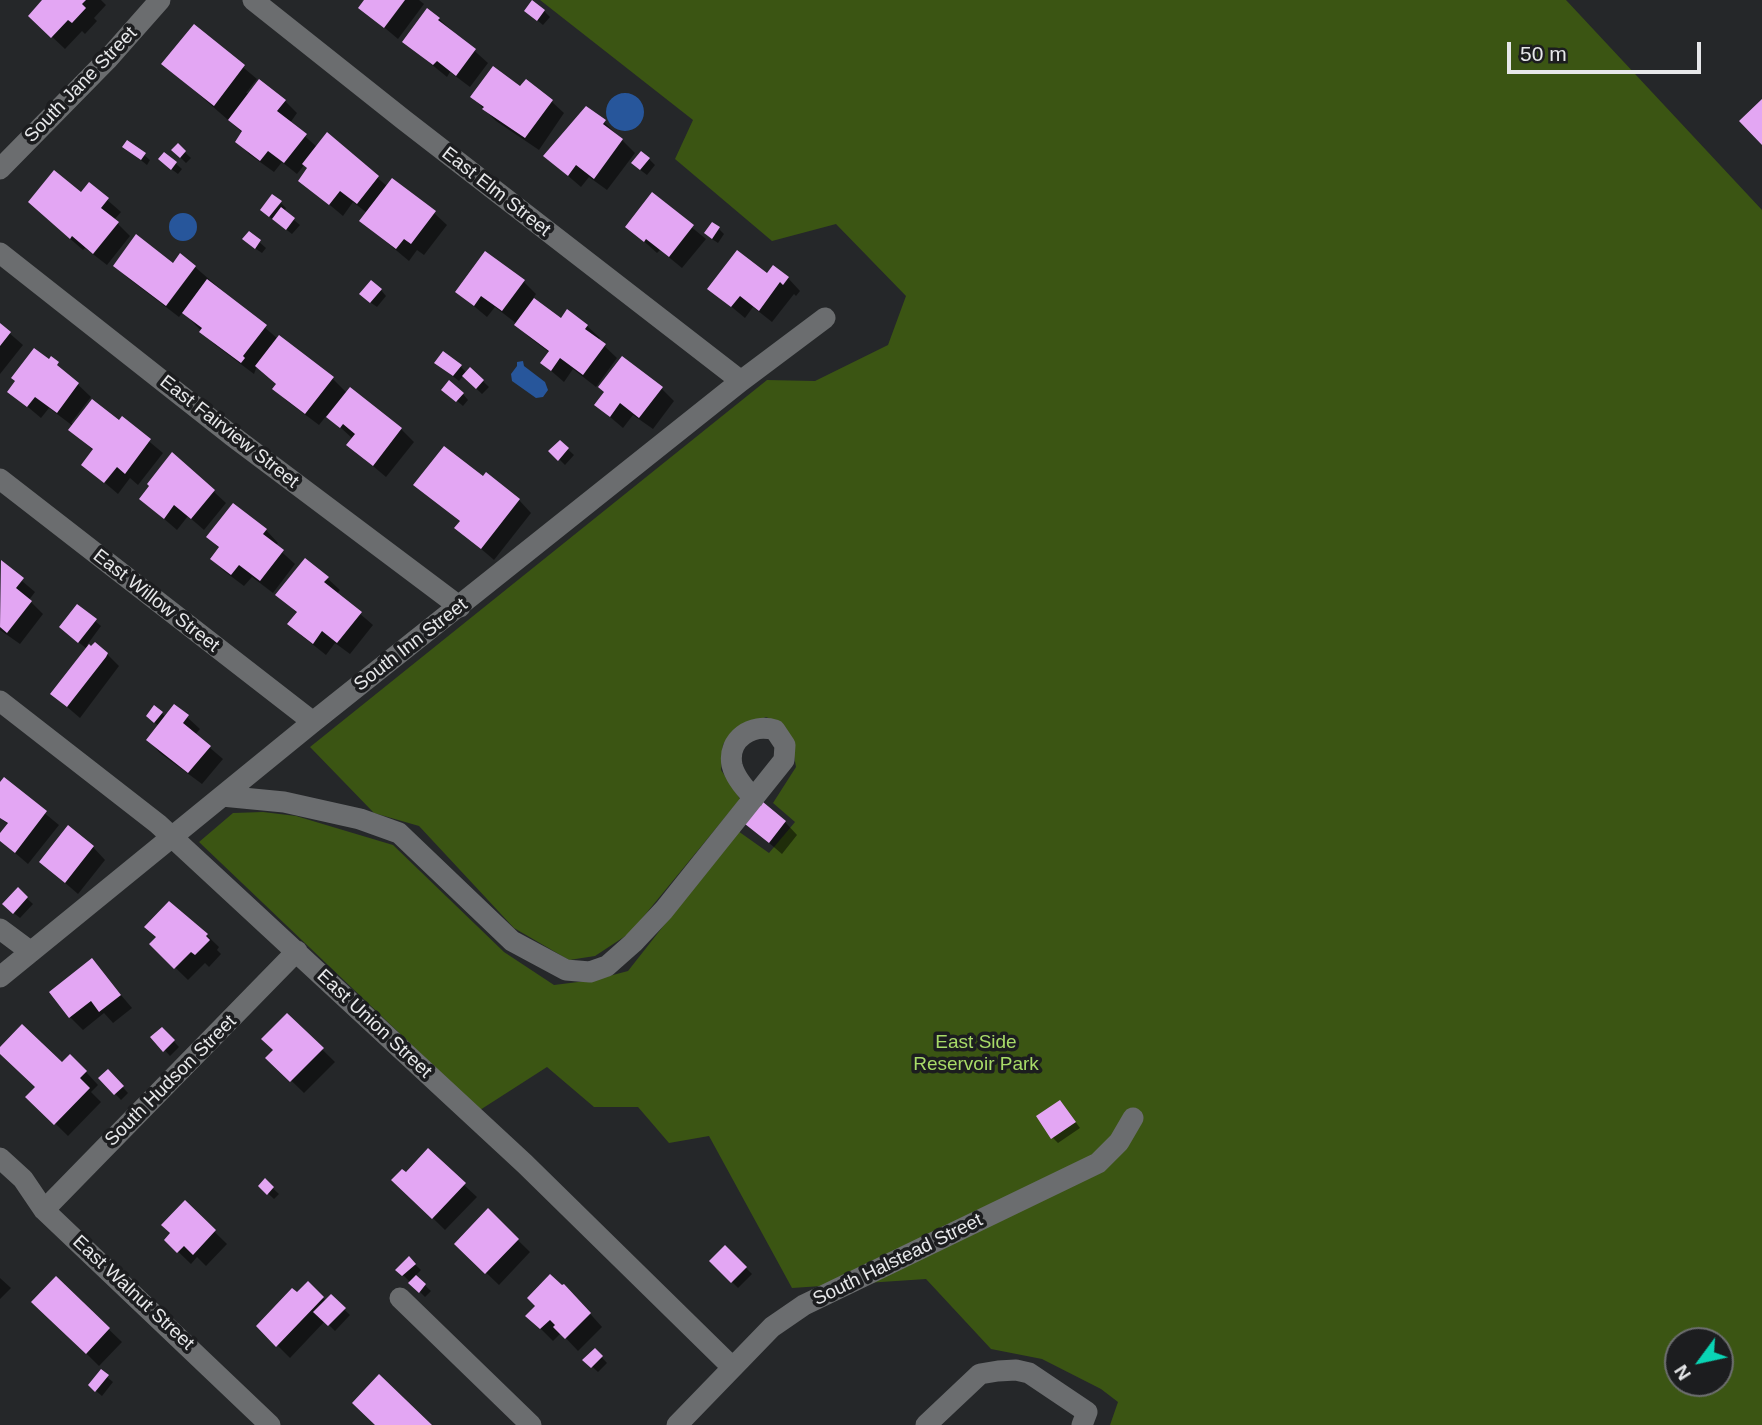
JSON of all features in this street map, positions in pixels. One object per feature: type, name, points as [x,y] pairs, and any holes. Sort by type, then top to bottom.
[{"type":"street","name":"South Jane Street","points":[[0,169],[107,60],[160,0]]},
{"type":"street","name":"East Elm Street","points":[[253,0],[741,381]]},
{"type":"street","name":"East Fairview Street","points":[[0,253],[231,435],[460,607]]},
{"type":"street","name":"South Inn Street","points":[[0,977],[313,722],[741,381],[825,318]]},
{"type":"street","name":"East Willow Street","points":[[0,479],[313,722]]},
{"type":"street","name":"East Union Street","points":[[0,701],[172,837],[525,1164],[732,1367]]},
{"type":"street","points":[[222,796],[284,802],[360,819],[399,833],[512,941],[566,970],[590,972],[607,965],[633,943],[664,910],[754,798]]},
{"type":"street","points":[[0,929],[31,952]]},
{"type":"street","name":"South Hudson Street","points":[[44,1210],[297,951]]},
{"type":"street","name":"South Halstead Street","points":[[677,1425],[772,1327],[804,1305],[1098,1163],[1119,1142],[1133,1118]]},
{"type":"street","name":"East Walnut Street","points":[[0,1158],[23,1179],[44,1210],[270,1425]]},
{"type":"street","points":[[400,1298],[531,1425]]},
{"type":"street","points":[[926,1425],[980,1374],[1016,1370],[1029,1373],[1085,1418]]},
{"type":"green space","name":"East Side Reservoir Park","points":[[540,0],[1566,0],[1762,210],[1762,1425],[1110,1425],[1118,1402],[1101,1389],[1042,1359],[991,1349],[926,1279],[792,1288],[709,1136],[669,1143],[638,1107],[594,1107],[547,1067],[480,1110],[199,842],[233,813],[263,812],[296,816],[393,845],[504,952],[554,985],[594,980],[628,971],[738,831],[769,853],[795,822],[773,803],[796,767],[793,750],[781,724],[766,717],[743,726],[723,744],[721,770],[740,799],[630,933],[595,956],[569,960],[514,928],[419,826],[374,813],[310,747],[767,380],[815,381],[888,345],[906,296],[836,224],[772,241],[675,159],[693,120]]},
{"type":"water","points":[[625,93],[639,98],[644,112],[639,126],[625,131],[611,126],[606,112],[611,98]]},
{"type":"water","points":[[183,213],[193,217],[197,227],[193,237],[183,241],[173,237],[169,227],[173,217]]},
{"type":"water","points":[[523,361],[524,366],[545,382],[548,390],[543,397],[536,398],[512,381],[511,374],[517,362]]},
{"type":"building","points":[[42,0],[86,0],[82,4],[86,8],[72,23],[68,20],[51,38],[28,16]]},
{"type":"building","points":[[364,0],[405,0],[384,28],[358,8]]},
{"type":"building","points":[[532,0],[545,10],[537,21],[524,11]]},
{"type":"building","points":[[427,8],[440,18],[438,20],[476,49],[456,76],[437,61],[433,65],[402,42]]},
{"type":"building","points":[[194,24],[245,65],[214,106],[161,64]]},
{"type":"building","points":[[493,66],[520,86],[526,79],[553,100],[525,138],[482,109],[484,107],[470,97]]},
{"type":"building","points":[[259,79],[286,100],[277,111],[307,134],[284,163],[268,151],[260,161],[235,142],[242,131],[228,120]]},
{"type":"building","points":[[1762,99],[1762,145],[1739,121]]},
{"type":"building","points":[[586,106],[606,120],[603,124],[623,139],[594,179],[576,165],[568,176],[543,156]]},
{"type":"building","points":[[327,132],[379,176],[357,204],[340,191],[329,205],[298,181],[307,168],[302,164]]},
{"type":"building","points":[[127,140],[146,153],[141,160],[122,147]]},
{"type":"building","points":[[178,143],[186,151],[180,158],[171,150]]},
{"type":"building","points":[[641,151],[650,158],[640,170],[631,163]]},
{"type":"building","points":[[164,152],[177,162],[171,170],[158,159]]},
{"type":"building","points":[[54,170],[81,192],[89,182],[109,198],[101,208],[119,222],[93,254],[72,236],[70,239],[28,202]]},
{"type":"building","points":[[392,178],[436,211],[411,244],[404,239],[396,249],[359,221]]},
{"type":"building","points":[[652,192],[694,225],[669,257],[625,227]]},
{"type":"building","points":[[272,194],[282,201],[269,217],[260,210]]},
{"type":"building","points":[[281,207],[295,218],[286,230],[272,219]]},
{"type":"building","points":[[712,222],[720,227],[712,239],[704,233]]},
{"type":"building","points":[[249,231],[261,240],[255,249],[242,239]]},
{"type":"building","points":[[136,234],[173,263],[180,253],[196,266],[166,306],[113,266]]},
{"type":"building","points":[[737,250],[767,273],[773,265],[789,277],[783,285],[780,282],[759,311],[740,296],[731,307],[707,289]]},
{"type":"building","points":[[485,251],[525,280],[502,311],[481,296],[474,306],[455,292]]},
{"type":"building","points":[[207,279],[267,325],[243,356],[245,358],[241,363],[199,332],[202,328],[182,313]]},
{"type":"building","points":[[371,280],[382,289],[370,303],[359,294]]},
{"type":"building","points":[[534,298],[561,318],[567,309],[588,325],[585,329],[606,344],[583,375],[560,358],[551,371],[540,363],[549,351],[514,325]]},
{"type":"building","points":[[0,323],[11,332],[0,346]]},
{"type":"building","points":[[279,335],[334,377],[305,414],[272,389],[276,384],[255,366]]},
{"type":"building","points":[[34,348],[49,359],[51,356],[59,362],[57,365],[79,383],[57,413],[35,397],[27,407],[7,392],[15,381],[11,378]]},
{"type":"building","points":[[443,351],[462,365],[453,376],[434,363]]},
{"type":"building","points":[[622,356],[663,387],[639,418],[620,403],[610,417],[594,405],[604,392],[598,387]]},
{"type":"building","points":[[470,367],[484,380],[476,389],[462,376]]},
{"type":"building","points":[[449,380],[464,393],[456,402],[441,390]]},
{"type":"building","points":[[350,387],[402,428],[373,466],[346,445],[355,434],[343,424],[340,428],[326,417]]},
{"type":"building","points":[[92,399],[119,420],[122,416],[151,439],[125,474],[117,467],[104,483],[81,465],[93,449],[68,430]]},
{"type":"building","points":[[560,440],[569,448],[558,461],[548,451]]},
{"type":"building","points":[[444,446],[483,476],[486,472],[520,499],[481,549],[454,528],[460,521],[413,485]]},
{"type":"building","points":[[172,452],[215,490],[191,519],[174,505],[164,519],[139,499]]},
{"type":"building","points":[[233,503],[267,529],[263,534],[284,550],[260,581],[239,565],[231,575],[210,559],[219,547],[206,537]]},
{"type":"building","points":[[305,558],[329,577],[324,582],[362,612],[337,643],[322,631],[313,644],[287,624],[297,612],[275,595]]},
{"type":"building","points":[[1,560],[24,578],[16,588],[32,601],[7,633],[0,627]]},
{"type":"building","points":[[77,604],[97,619],[78,643],[59,627]]},
{"type":"building","points":[[95,642],[108,653],[67,707],[50,694],[89,644],[91,646]]},
{"type":"building","points":[[174,704],[189,715],[183,723],[211,746],[188,773],[146,740]]},
{"type":"building","points":[[154,705],[163,712],[154,723],[146,716]]},
{"type":"building","points":[[4,777],[47,811],[15,853],[0,841],[0,833],[8,823],[0,818],[0,782]]},
{"type":"building","points":[[763,802],[786,821],[769,843],[745,824]]},
{"type":"building","points":[[68,825],[94,846],[65,883],[39,862]]},
{"type":"building","points":[[18,887],[28,897],[13,914],[2,904]]},
{"type":"building","points":[[169,901],[208,934],[206,936],[210,940],[195,955],[191,952],[174,969],[149,944],[156,937],[144,927]]},
{"type":"building","points":[[92,958],[121,995],[99,1012],[91,1001],[69,1018],[49,992]]},
{"type":"building","points":[[287,1013],[324,1048],[290,1082],[265,1058],[273,1050],[261,1039]]},
{"type":"building","points":[[22,1024],[62,1062],[70,1054],[87,1071],[80,1078],[90,1088],[54,1125],[25,1097],[35,1087],[0,1054],[0,1047]]},
{"type":"building","points":[[162,1027],[175,1040],[163,1052],[150,1037]]},
{"type":"building","points":[[108,1069],[124,1086],[114,1095],[98,1078]]},
{"type":"building","points":[[1060,1100],[1076,1122],[1051,1139],[1036,1116]]},
{"type":"building","points":[[428,1148],[466,1183],[432,1219],[391,1180],[402,1169],[406,1172]]},
{"type":"building","points":[[265,1178],[274,1187],[267,1195],[258,1186]]},
{"type":"building","points":[[185,1200],[216,1230],[193,1255],[184,1246],[177,1253],[164,1240],[170,1233],[161,1225]]},
{"type":"building","points":[[488,1208],[519,1239],[485,1274],[454,1244]]},
{"type":"building","points":[[725,1245],[747,1267],[731,1283],[709,1261]]},
{"type":"building","points":[[409,1256],[416,1264],[402,1276],[395,1270]]},
{"type":"building","points":[[550,1274],[564,1284],[591,1313],[565,1339],[550,1320],[540,1329],[525,1316],[535,1306],[527,1298]]},
{"type":"building","points":[[416,1275],[426,1284],[419,1293],[408,1283]]},
{"type":"building","points":[[56,1276],[110,1328],[86,1354],[31,1302]]},
{"type":"building","points":[[308,1281],[324,1297],[276,1347],[256,1326],[292,1288],[297,1292]]},
{"type":"building","points":[[331,1294],[346,1308],[328,1326],[313,1312]]},
{"type":"building","points":[[595,1348],[603,1356],[591,1368],[582,1360]]},
{"type":"building","points":[[101,1369],[109,1375],[95,1392],[88,1385]]},
{"type":"building","points":[[379,1374],[432,1425],[375,1425],[352,1403]]}]
